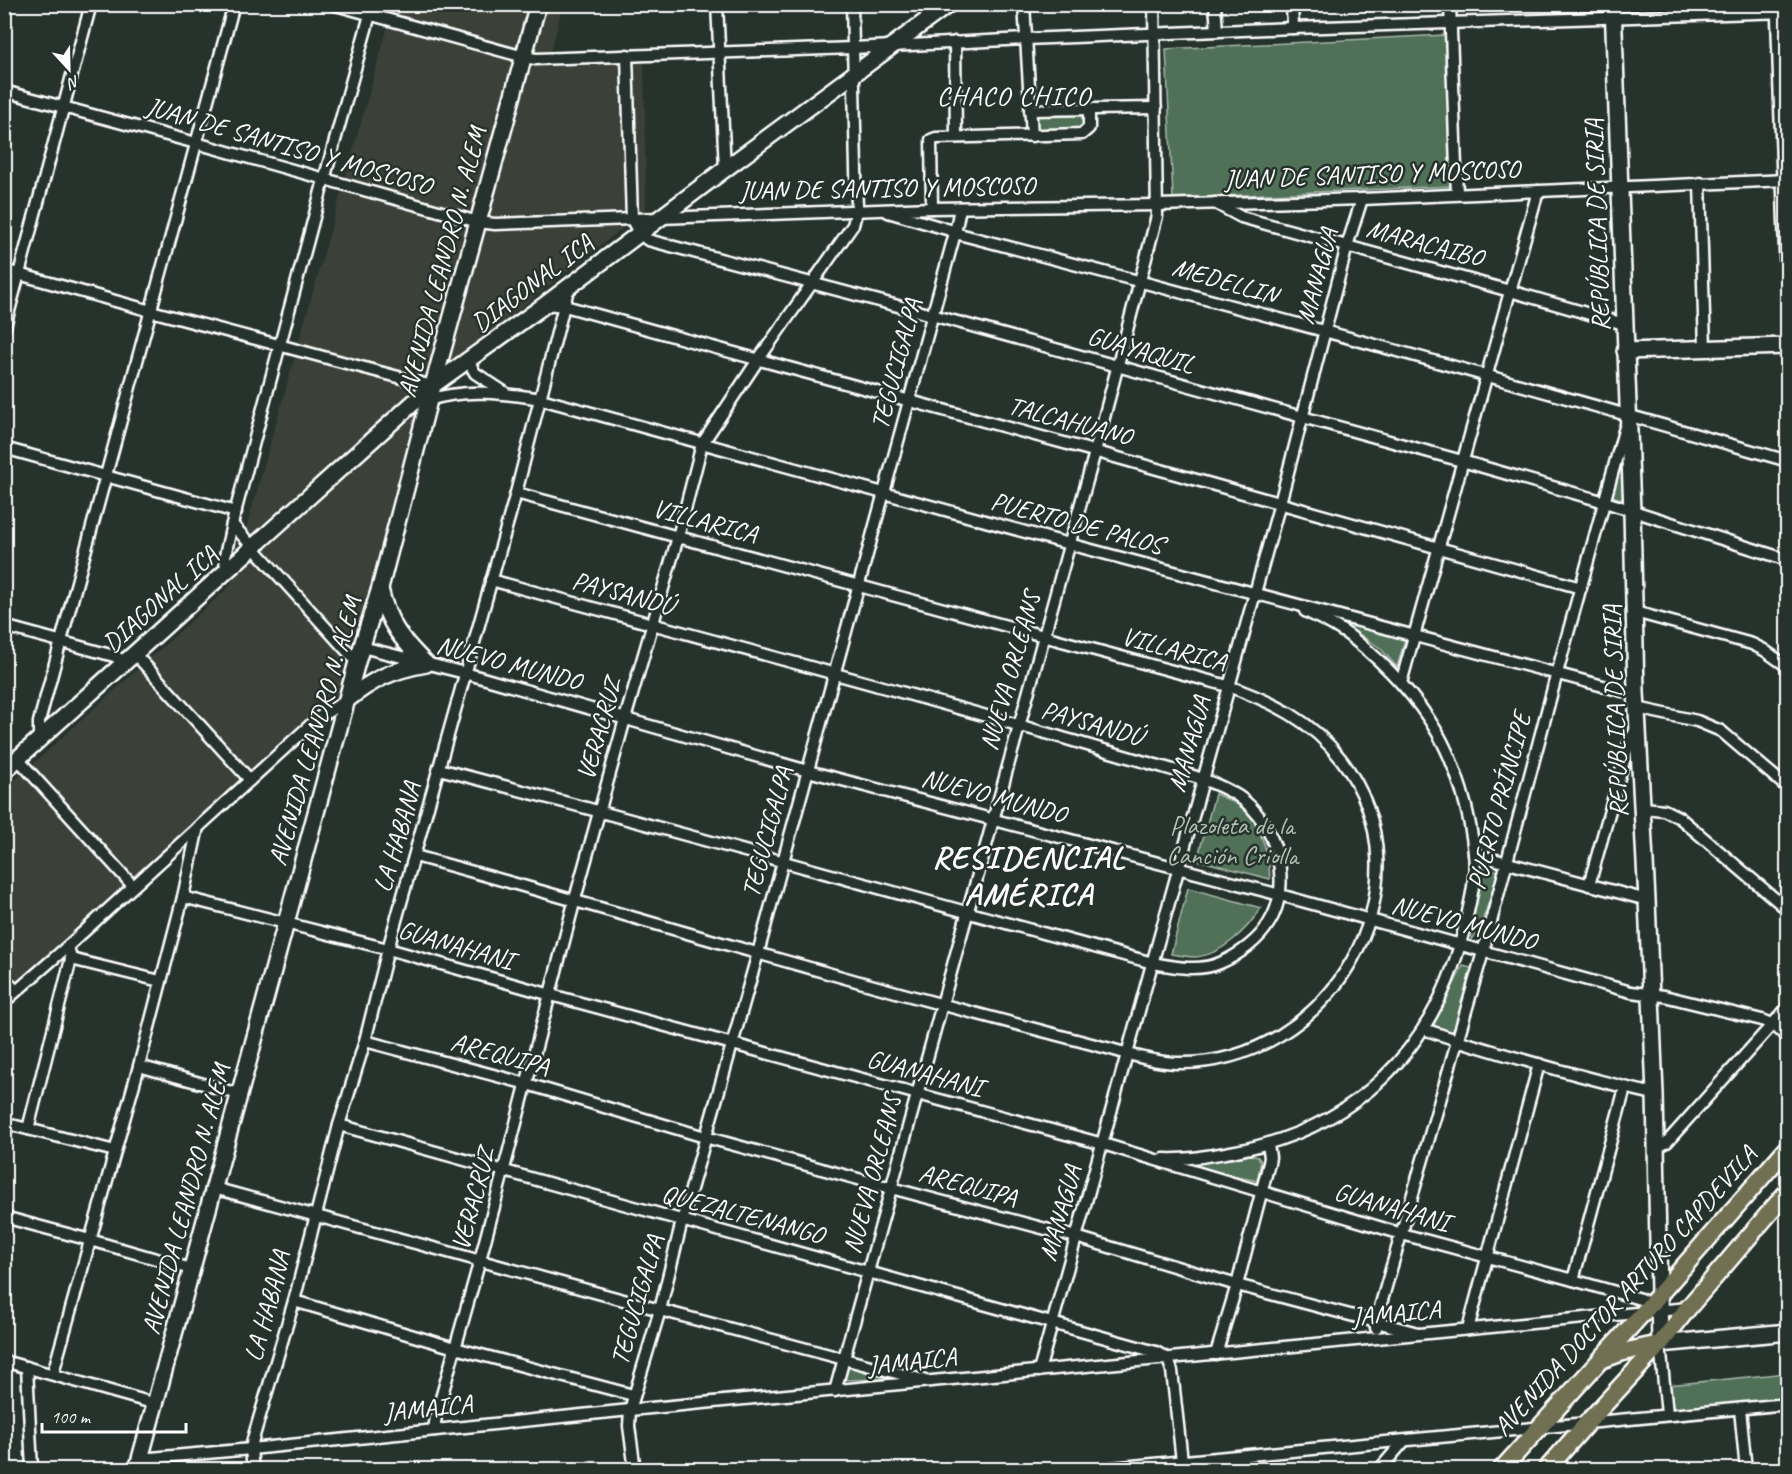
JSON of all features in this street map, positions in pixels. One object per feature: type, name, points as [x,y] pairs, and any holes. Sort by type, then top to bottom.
[{"type":"main road","name":"AVENIDA LEANDRO N. ALEM","points":[[138,1464],[357,662],[380,588],[538,4]]},
{"type":"main road","name":"DIAGONAL ICA","points":[[4,771],[226,571],[431,393],[569,286],[635,226],[660,217],[949,4]]},
{"type":"main road","points":[[1782,9],[1788,266]]},
{"type":"main road","name":"REPÚBLICA DE SIRIA","points":[[1613,11],[1632,512],[1637,727],[1651,994],[1655,1149],[1653,1305],[1660,1344]]},
{"type":"main road","points":[[1625,351],[1788,346]]},
{"type":"main road","points":[[380,588],[384,604],[398,634],[426,664]]},
{"type":"main road","points":[[347,700],[377,678],[426,664]]},
{"type":"main road","name":"AVENIDA DOCTOR ARTURO CAPDEVILA","points":[[1501,1470],[1598,1361],[1653,1305],[1788,1147]]},
{"type":"main road","points":[[1546,1470],[1660,1344],[1788,1191]]},
{"type":"main road","points":[[1598,1361],[1623,1352],[1660,1344],[1788,1332]]},
{"type":"street","points":[[4,330],[91,4]]},
{"type":"street","points":[[39,740],[39,722],[234,4]]},
{"type":"street","points":[[332,4],[372,10],[536,59],[853,48],[1155,33],[1450,22],[1613,11],[1782,9]]},
{"type":"street","points":[[717,4],[725,169]]},
{"type":"street","name":"VERACRUZ","points":[[434,1430],[575,899],[678,537],[702,444],[853,225],[857,210],[852,4]]},
{"type":"street","points":[[1024,4],[1032,136]]},
{"type":"street","name":"NUEVA ORLEANS","points":[[835,1391],[1095,452],[1157,216],[1154,4]]},
{"type":"street","points":[[1215,4],[1217,31]]},
{"type":"street","points":[[1293,4],[1293,28]]},
{"type":"street","points":[[1450,4],[1457,194]]},
{"type":"street","points":[[226,571],[225,556],[232,524],[372,10]]},
{"type":"street","points":[[955,42],[956,137]]},
{"type":"street","points":[[627,55],[635,226]]},
{"type":"street","name":"JUAN DE SANTISO Y MOSCOSO","points":[[4,91],[478,222],[495,224],[612,218],[635,226]]},
{"type":"street","points":[[1030,110],[1156,108]]},
{"type":"street","points":[[932,207],[932,140],[956,137],[1082,134],[1089,128],[1089,109]]},
{"type":"street","name":"JUAN DE SANTISO Y MOSCOSO","points":[[660,217],[932,207],[1158,205],[1362,199],[1786,180]]},
{"type":"street","points":[[1700,183],[1705,349]]},
{"type":"street","points":[[1401,683],[1538,191]]},
{"type":"street","name":"MANAGUA","points":[[1039,1371],[1280,503],[1347,246],[1362,199]]},
{"type":"street","name":"MARACAIBO","points":[[1214,203],[1241,218],[1624,324]]},
{"type":"street","name":"TEGUCIGALPA","points":[[635,1470],[629,1426],[633,1395],[660,1310],[682,1221],[808,771],[960,208]]},
{"type":"street","name":"MEDELLIN","points":[[879,210],[1788,461]]},
{"type":"street","name":"GUAYAQUIL","points":[[635,226],[648,240],[932,315],[1462,461],[1605,502],[1788,560]]},
{"type":"street","name":"PUERTO DE PALOS","points":[[4,270],[280,346],[438,396],[507,393],[541,399],[1255,594],[1622,691],[1636,692]]},
{"type":"street","name":"LA HABANA","points":[[253,1470],[251,1449],[253,1439],[294,1301],[339,1125],[365,1041],[388,949],[516,493],[569,286]]},
{"type":"street","name":"TALCAHUANO","points":[[546,304],[565,306],[909,400],[1581,588]]},
{"type":"street","points":[[467,393],[470,365]]},
{"type":"street","name":"PUERTO DE PALOS","points":[[470,365],[474,373],[507,393]]},
{"type":"street","name":"PUERTO PRÍNCIPE","points":[[1375,1337],[1376,1321],[1482,952],[1628,415]]},
{"type":"street","points":[[4,447],[236,512]]},
{"type":"street","name":"VILLARICA","points":[[415,856],[575,899],[942,1004],[1172,1063],[1191,1063],[1222,1058],[1250,1050],[1300,1022],[1337,984],[1353,958],[1369,920],[1376,878],[1375,843],[1367,808],[1352,774],[1327,743],[1298,718],[1264,699],[1228,686],[516,493]]},
{"type":"street","points":[[232,524],[357,662]]},
{"type":"street","name":"PAYSANDÚ","points":[[439,769],[1153,963],[1182,968],[1202,968],[1220,963],[1239,953],[1268,925],[1276,910],[1280,895],[1280,879],[1275,845],[1265,827],[1240,798],[1203,779],[1018,725],[491,580]]},
{"type":"street","points":[[1152,1159],[1200,1158],[1268,1145],[1323,1121],[1352,1105],[1375,1086],[1424,1029],[1437,1005],[1460,945],[1474,880],[1474,854],[1463,797],[1437,732],[1401,683],[1357,641],[1340,629],[1289,602]]},
{"type":"street","points":[[1635,612],[1752,644],[1788,667]]},
{"type":"street","points":[[4,626],[114,656],[130,657],[250,780]]},
{"type":"street","name":"NUEVO MUNDO","points":[[362,647],[465,673],[808,771],[1280,895],[1631,992],[1664,996],[1772,1024]]},
{"type":"street","points":[[4,1002],[318,718],[347,700]]},
{"type":"street","points":[[1637,708],[1697,721],[1721,731],[1788,788]]},
{"type":"street","points":[[1588,885],[1628,746],[1637,727]]},
{"type":"street","points":[[18,759],[133,886]]},
{"type":"street","points":[[1643,808],[1664,810],[1680,818],[1788,910]]},
{"type":"street","points":[[52,1373],[139,1066],[183,897],[198,827]]},
{"type":"street","points":[[1474,854],[1647,900]]},
{"type":"street","name":"GUANAHANI","points":[[183,897],[388,949],[1103,1144],[1261,1193],[1640,1299],[1653,1305]]},
{"type":"street","points":[[28,1129],[71,959],[68,946]]},
{"type":"street","points":[[71,959],[160,981]]},
{"type":"street","points":[[4,978],[16,991]]},
{"type":"street","points":[[1655,1149],[1667,1142],[1788,1007]]},
{"type":"street","points":[[1772,1024],[1788,1037]]},
{"type":"street","points":[[1424,1029],[1457,1041],[1654,1094]]},
{"type":"street","name":"AREQUIPA","points":[[365,1041],[527,1084],[705,1137],[1076,1237],[1237,1285],[1420,1334]]},
{"type":"street","points":[[1468,1329],[1539,1064]]},
{"type":"street","points":[[139,1066],[239,1094]]},
{"type":"street","points":[[1573,1280],[1625,1088]]},
{"type":"street","points":[[4,1123],[115,1151]]},
{"type":"street","name":"QUEZALTENANGO","points":[[339,1125],[1156,1352],[1168,1359]]},
{"type":"street","points":[[1216,1354],[1237,1285],[1270,1157],[1268,1145]]},
{"type":"street","points":[[214,1188],[930,1381]]},
{"type":"street","points":[[5,1217],[191,1269]]},
{"type":"street","points":[[294,1301],[633,1395]]},
{"type":"street","name":"JAMAICA","points":[[138,1464],[251,1449],[630,1410],[1468,1329],[1653,1305],[1688,1308]]},
{"type":"street","name":"REPÚBLICA DE SIRIA","points":[[1660,1344],[1667,1414]]},
{"type":"street","points":[[1168,1359],[1172,1371],[1183,1465]]},
{"type":"street","points":[[4,1361],[156,1404]]},
{"type":"street","points":[[27,1367],[32,1470]]},
{"type":"street","points":[[1093,1469],[1183,1465],[1667,1414],[1788,1404]]},
{"type":"street","points":[[1740,1409],[1746,1470]]},
{"type":"street","points":[[1379,1470],[1404,1441]]},
{"type":"shaded area","points":[[394,5],[563,5],[551,51],[644,50],[646,210],[436,374],[341,692],[5,998],[5,789],[230,586]]},
{"type":"green space","points":[[1445,35],[1454,186],[1173,198],[1166,49]]},
{"type":"green space","points":[[1034,114],[1085,114],[1084,128],[1035,129]]},
{"type":"green space","points":[[1624,448],[1627,500],[1610,496]]},
{"type":"green space","points":[[1341,622],[1405,639],[1397,667],[1380,648]]},
{"type":"green space","name":"Plazoleta de la Canción Criolla","points":[[1215,794],[1237,804],[1252,818],[1262,837],[1270,879],[1197,860]]},
{"type":"green space","points":[[1481,868],[1500,871],[1478,933],[1472,939],[1470,931]]},
{"type":"green space","points":[[1188,888],[1261,908],[1249,924],[1224,947],[1194,957],[1171,954]]},
{"type":"green space","points":[[1463,966],[1475,969],[1455,1034],[1435,1028],[1434,1024]]},
{"type":"green space","points":[[1250,1155],[1258,1157],[1261,1161],[1257,1181],[1191,1165]]},
{"type":"green space","points":[[848,1366],[887,1379],[844,1380]]},
{"type":"green space","points":[[1787,1373],[1787,1400],[1672,1413],[1669,1385]]},
{"type":"district","name":"CHACO CHICO","points":[[1014,96]]},
{"type":"district","name":"RESIDENCIAL AMÉRICA","points":[[1029,876]]}]
